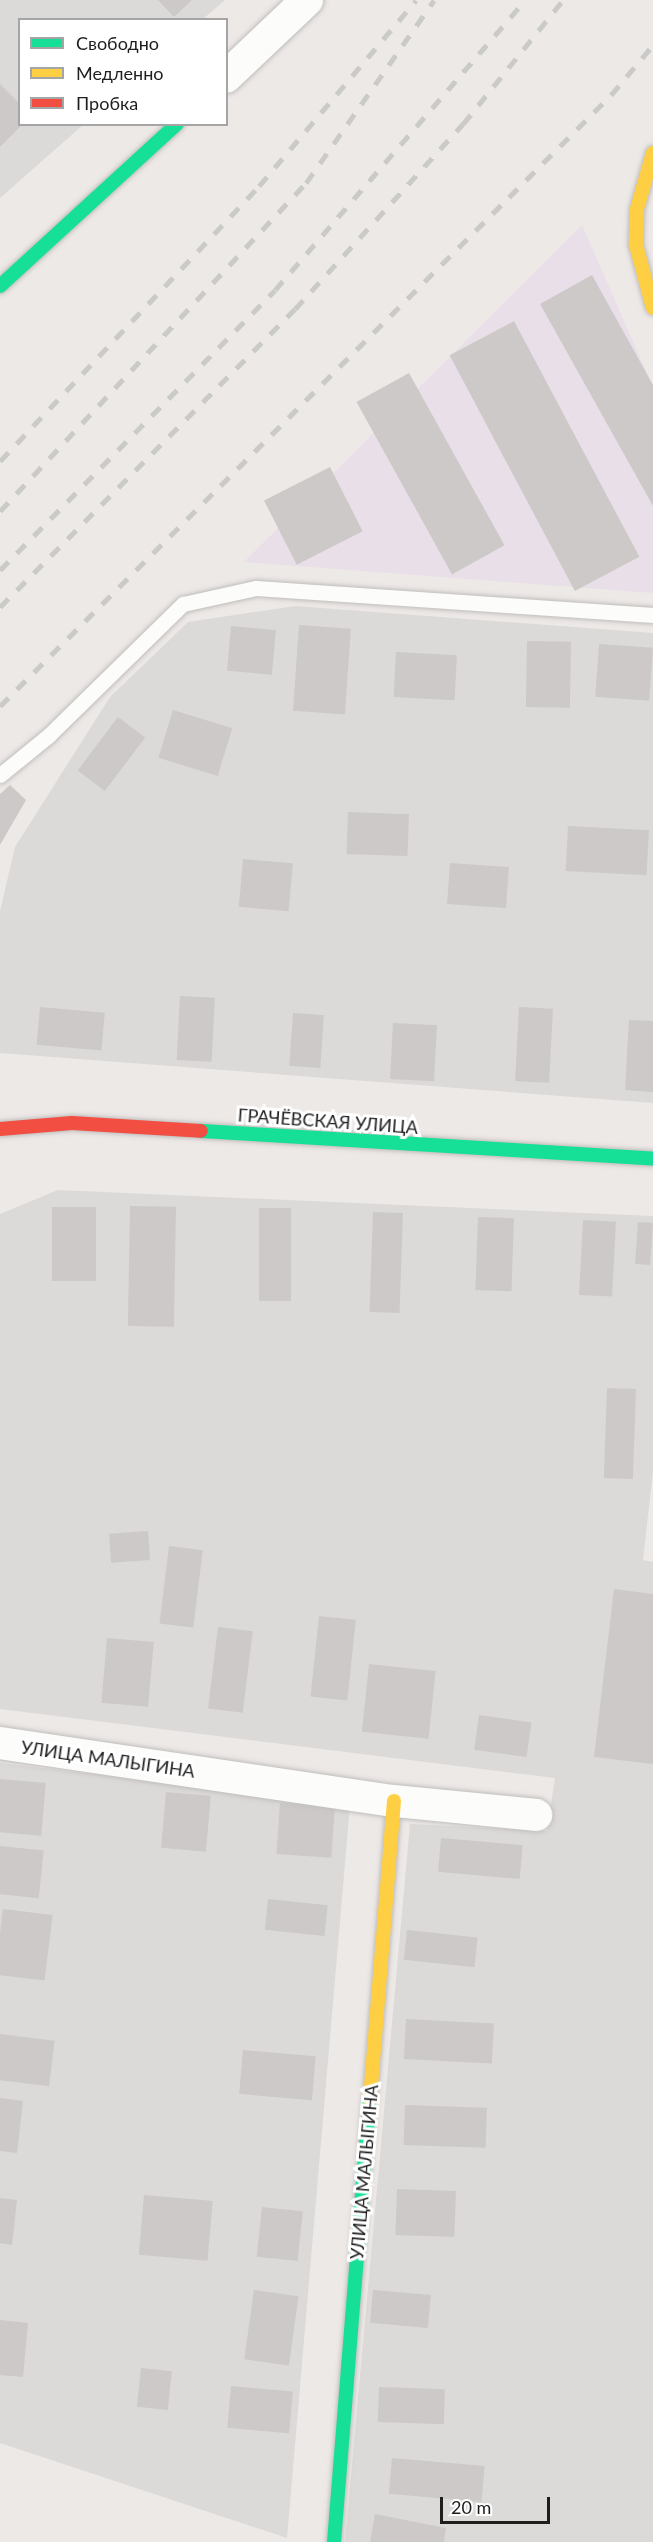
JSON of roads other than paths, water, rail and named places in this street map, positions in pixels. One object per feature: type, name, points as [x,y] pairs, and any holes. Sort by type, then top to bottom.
[{"type":"street","points":[[228,75],[307,0]]},
{"type":"street","points":[[0,286],[175,126]]},
{"type":"street","points":[[653,153],[637,209],[636,245],[653,308]]},
{"type":"street","name":"ГРАЧЁВСКАЯ УЛИЦА","points":[[0,1129],[72,1123],[653,1160]]},
{"type":"street","name":"УЛИЦА МАЛЫГИНА","points":[[0,1743],[394,1802],[536,1815]]},
{"type":"street","name":"УЛИЦА МАЛЫГИНА","points":[[334,2542],[394,1802]]},
{"type":"lane","points":[[0,775],[48,736],[183,604],[256,588],[653,615]]},
{"type":"railway","points":[[0,461],[259,186],[416,0]]},
{"type":"railway","points":[[0,511],[306,183],[434,0]]},
{"type":"railway","points":[[0,570],[275,290],[525,0]]},
{"type":"railway","points":[[0,607],[295,309],[463,124],[563,0]]},
{"type":"railway","points":[[0,706],[611,95],[653,45]]}]
